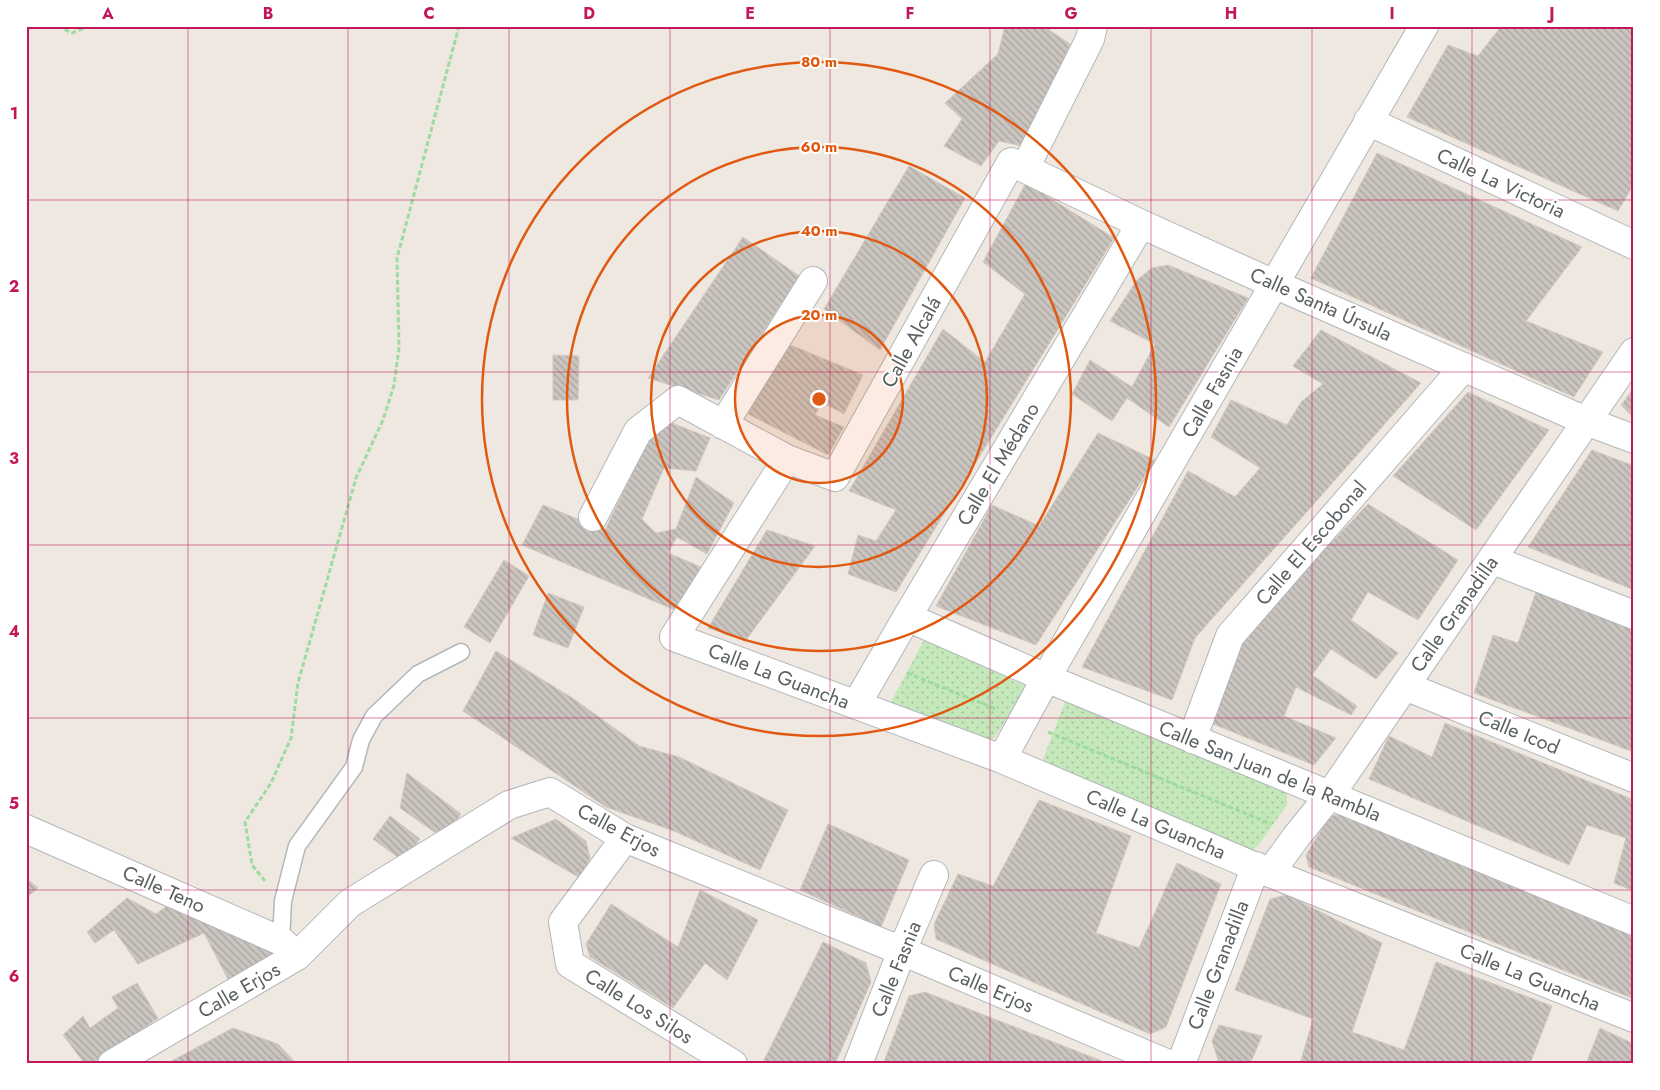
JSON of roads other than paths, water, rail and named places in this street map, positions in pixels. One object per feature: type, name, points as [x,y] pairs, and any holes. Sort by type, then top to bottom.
[{"type":"street","name":"Calle Alcalá","points":[[593,517],[638,431],[678,400],[787,459],[835,477],[1018,165],[1090,39],[1094,26]]},
{"type":"street","name":"Calle Fasnia","points":[[1002,759],[1046,678],[1424,26]]},
{"type":"street","name":"Calle La Victoria","points":[[1368,121],[1634,245]]},
{"type":"street","name":"Calle Santa Úrsula","points":[[1018,165],[1141,224],[1274,284],[1586,420],[1634,439]]},
{"type":"street","name":"Calle El Médano","points":[[856,705],[1141,224]]},
{"type":"street","points":[[723,424],[813,281]]},
{"type":"street","name":"Calle Granadilla","points":[[1181,1064],[1263,870],[1296,837],[1330,795],[1634,352]]},
{"type":"street","name":"Calle El Escobonal","points":[[1192,739],[1230,636],[1464,367]]},
{"type":"street","name":"Calle La Guancha","points":[[787,459],[674,637],[1002,759],[1263,870],[1634,1018]]},
{"type":"street","points":[[1493,560],[1634,615]]},
{"type":"street","name":"Calle San Juan de la Rambla","points":[[907,617],[1046,678],[1634,921]]},
{"type":"street","name":"Calle Icod","points":[[1405,686],[1634,778]]},
{"type":"street","name":"Calle Erjos","points":[[112,1064],[289,949],[350,903],[509,805],[550,792],[625,838],[902,951],[1134,1058],[1168,1064]]},
{"type":"street","name":"Calle Teno","points":[[26,829],[289,949]]},
{"type":"street","name":"Calle Los Silos","points":[[625,838],[563,922],[570,964],[733,1064]]},
{"type":"street","name":"Calle Fasnia","points":[[858,1064],[934,875]]},
{"type":"lane","points":[[289,949],[283,901],[297,846],[354,767],[361,740],[374,716],[418,674],[460,652]]}]
